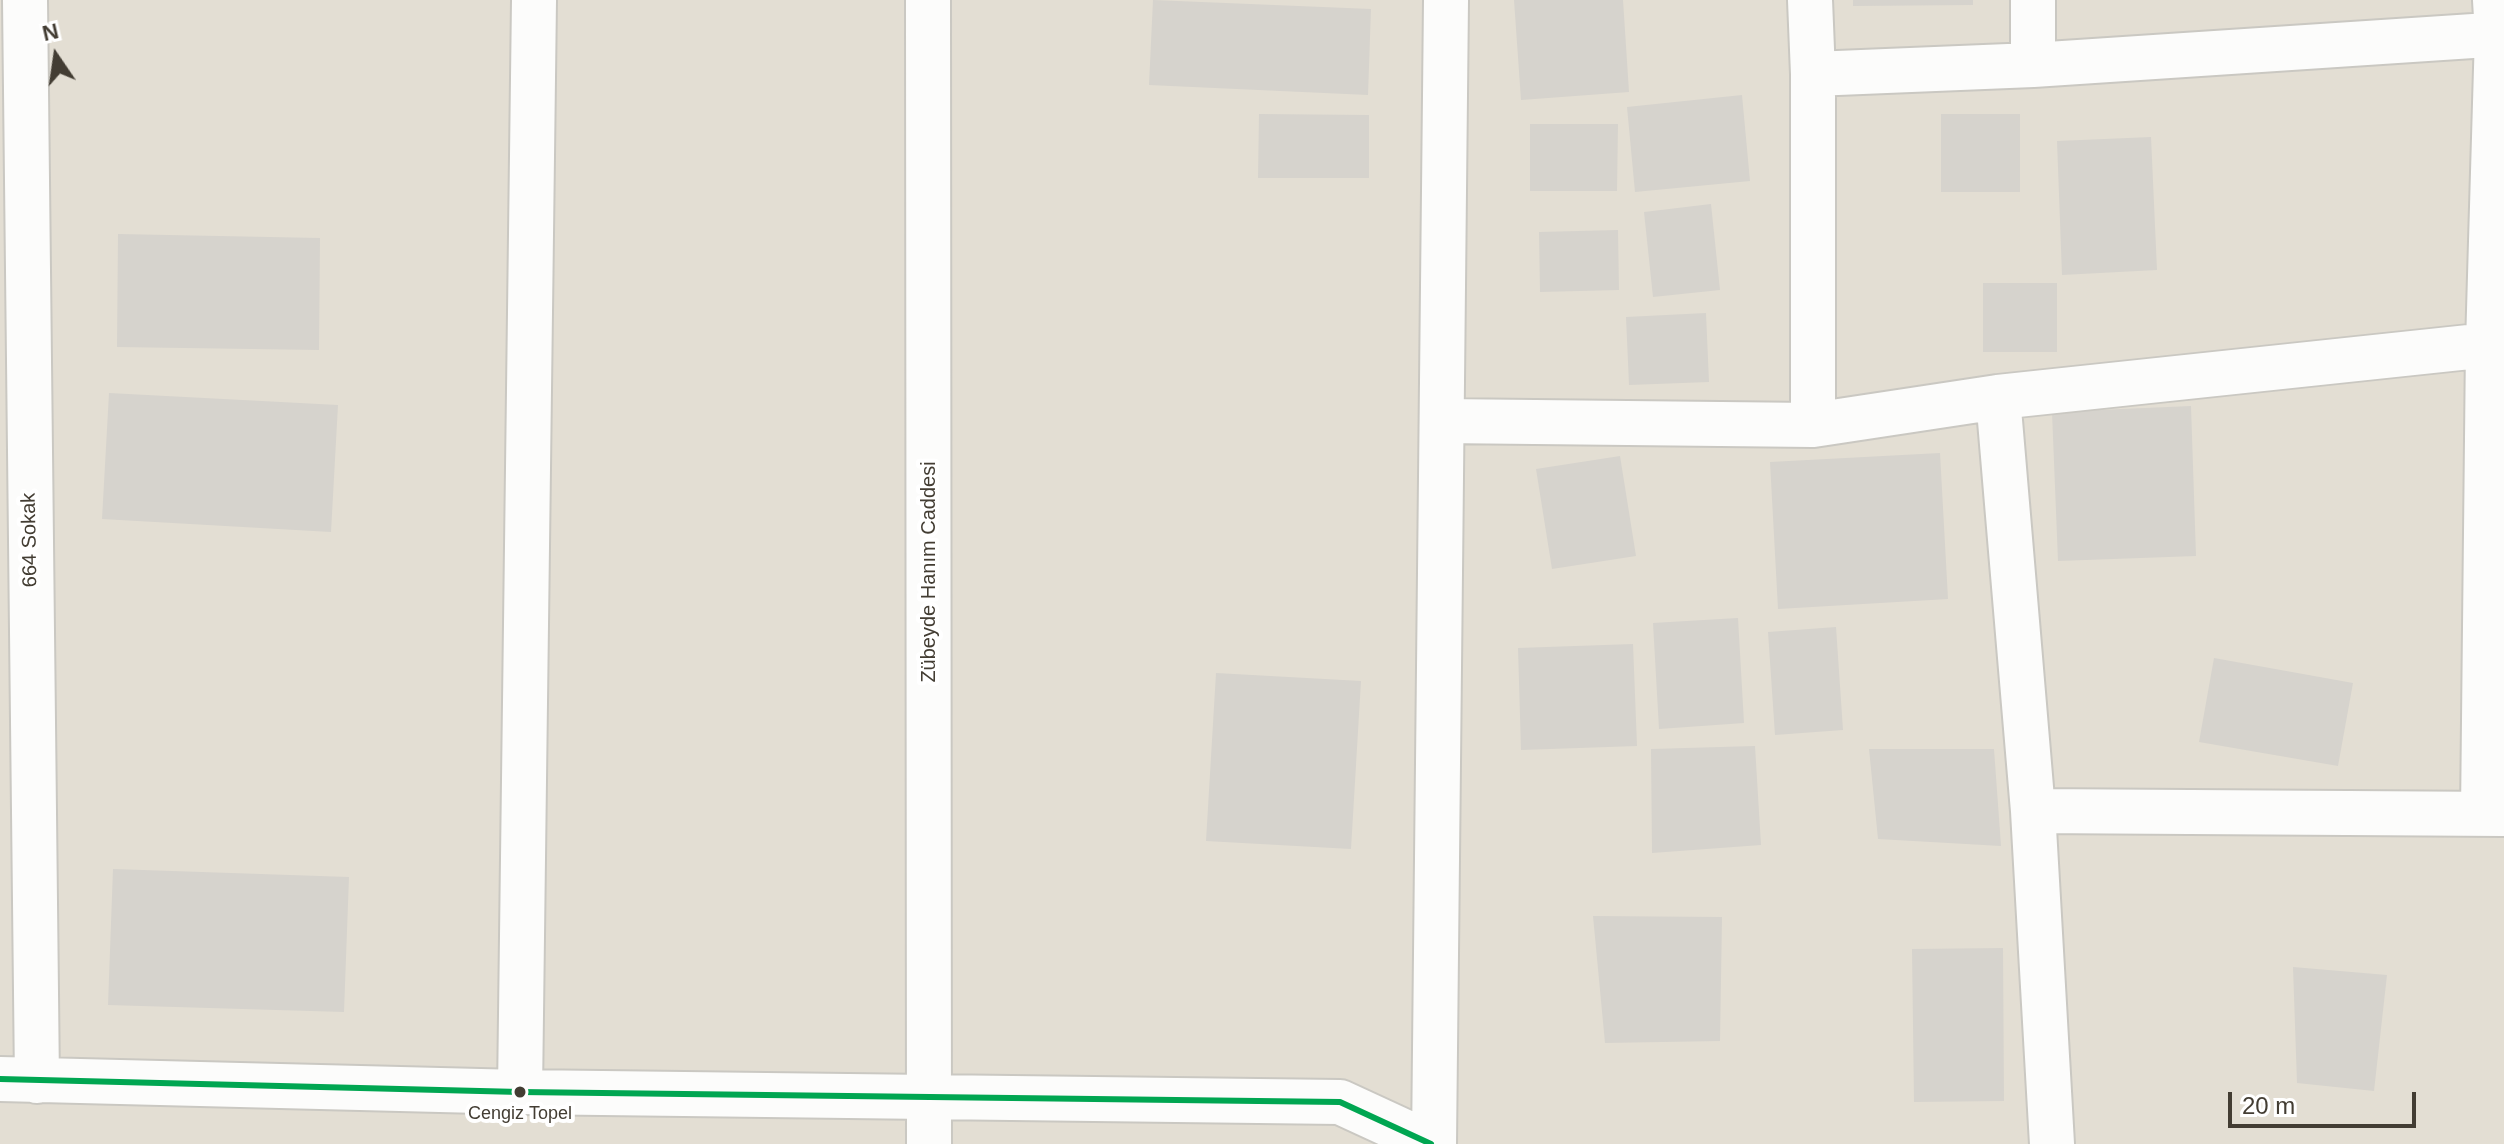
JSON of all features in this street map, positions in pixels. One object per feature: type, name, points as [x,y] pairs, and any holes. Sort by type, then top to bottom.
[{"type":"street","name":"664 Sokak","points":[[18,1080],[14,444],[25,0]]},
{"type":"street","points":[[520,1092],[534,0]]},
{"type":"street","name":"Zübeyde Hanım Caddesi","points":[[928,0],[929,1144]]},
{"type":"street","points":[[18,1080],[520,1092],[1340,1102],[1433,1144],[1446,0]]},
{"type":"street","points":[[1810,0],[1813,74],[1813,425]]},
{"type":"street","points":[[2033,0],[2033,65]]},
{"type":"street","points":[[1813,74],[2033,65],[2499,23],[2488,345],[2494,814],[2033,811]]},
{"type":"street","points":[[1442,421],[1813,425],[1998,397],[2488,345]]},
{"type":"street","points":[[1998,397],[2033,811],[2052,1144]]},
{"type":"shaded area","points":[[0,0],[2504,0],[2504,1144],[0,1144]]},
{"type":"building","points":[[1153,0],[1371,9],[1368,95],[1149,85]]},
{"type":"building","points":[[1514,0],[1623,0],[1629,92],[1521,100]]},
{"type":"building","points":[[1853,0],[1973,0],[1973,5],[1853,6]]},
{"type":"building","points":[[1742,95],[1750,181],[1635,192],[1627,107]]},
{"type":"building","points":[[1259,114],[1369,115],[1369,178],[1258,178]]},
{"type":"building","points":[[1941,114],[2020,114],[2020,192],[1941,192]]},
{"type":"building","points":[[1530,124],[1618,124],[1617,191],[1530,191]]},
{"type":"building","points":[[2151,137],[2157,270],[2062,275],[2057,141]]},
{"type":"building","points":[[1711,204],[1720,290],[1653,297],[1644,212]]},
{"type":"building","points":[[1618,230],[1619,290],[1540,292],[1539,232]]},
{"type":"building","points":[[118,234],[320,238],[319,350],[117,347]]},
{"type":"building","points":[[1983,283],[2057,283],[2057,352],[1983,352]]},
{"type":"building","points":[[1706,313],[1709,382],[1629,385],[1626,317]]},
{"type":"building","points":[[109,393],[338,405],[331,532],[102,519]]},
{"type":"building","points":[[2191,406],[2196,556],[2058,561],[2052,412]]},
{"type":"building","points":[[1940,453],[1948,599],[1778,609],[1770,462]]},
{"type":"building","points":[[1620,456],[1636,556],[1552,569],[1536,469]]},
{"type":"building","points":[[1738,618],[1744,723],[1659,729],[1653,623]]},
{"type":"building","points":[[1836,627],[1843,730],[1775,735],[1768,632]]},
{"type":"building","points":[[1633,644],[1637,746],[1521,750],[1518,648]]},
{"type":"building","points":[[2214,658],[2353,683],[2338,766],[2199,742]]},
{"type":"building","points":[[1216,673],[1361,681],[1351,849],[1206,841]]},
{"type":"building","points":[[1755,746],[1761,845],[1652,853],[1651,749]]},
{"type":"building","points":[[1869,749],[1994,749],[2001,846],[1878,839]]},
{"type":"building","points":[[113,869],[349,877],[344,1012],[108,1005]]},
{"type":"building","points":[[1593,916],[1722,917],[1720,1041],[1605,1043]]},
{"type":"building","points":[[2003,948],[2004,1101],[1914,1102],[1912,949]]},
{"type":"building","points":[[2293,967],[2387,975],[2374,1091],[2297,1083]]},
{"type":"transit line","points":[[0,1079],[520,1092],[1340,1102],[1431,1144]]},
{"type":"place","name":"Cengiz Topel","points":[[520,1092]]}]
